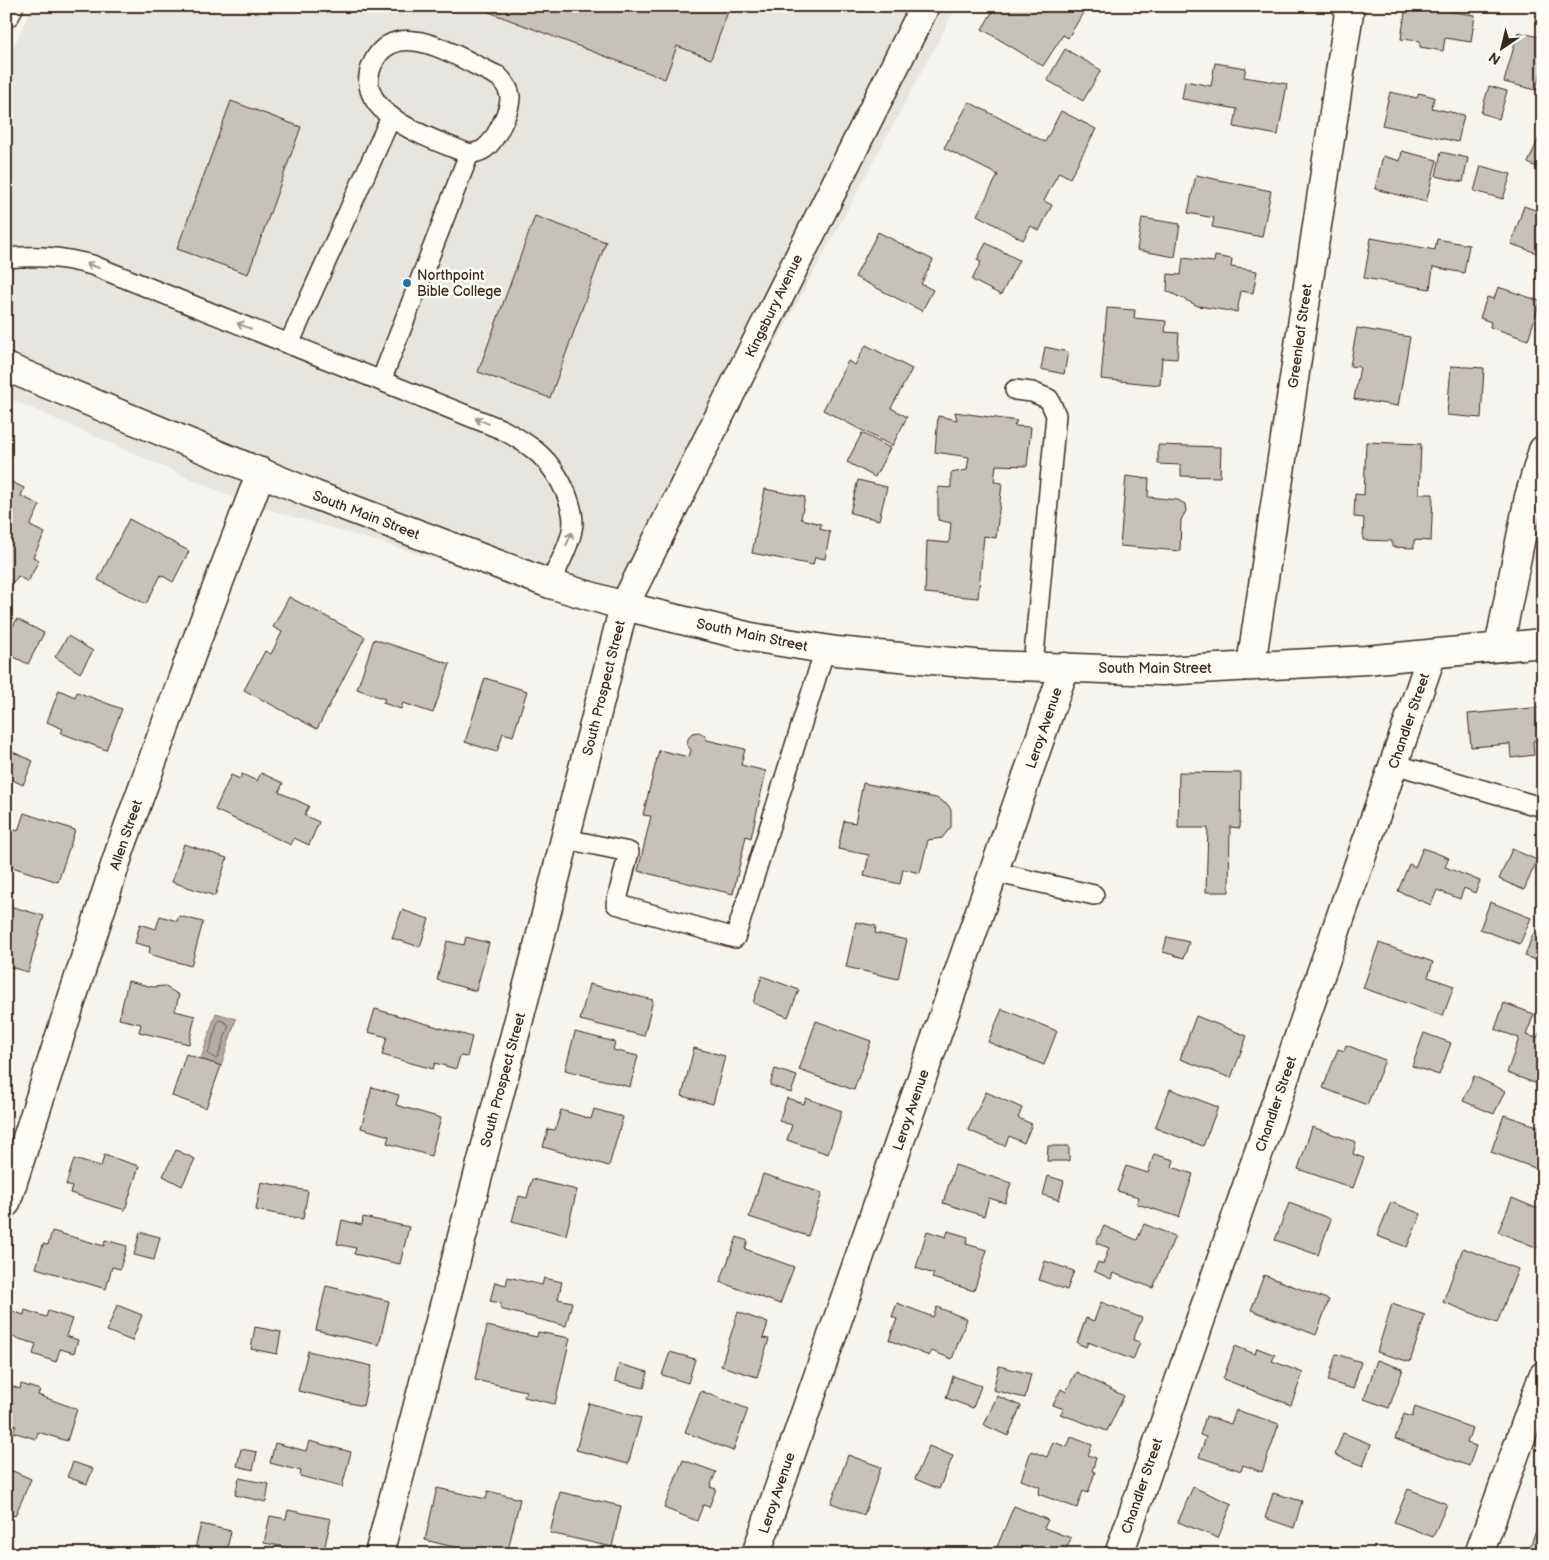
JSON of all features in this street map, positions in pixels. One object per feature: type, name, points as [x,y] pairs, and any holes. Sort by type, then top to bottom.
[{"type":"street","points":[[6,13],[9,6]]},
{"type":"street","name":"Kingsbury Avenue","points":[[624,606],[925,6]]},
{"type":"street","name":"Greenleaf Street","points":[[1251,666],[1350,6]]},
{"type":"street","name":"South Main Street","points":[[6,367],[418,535],[550,584],[624,606],[751,637],[825,649],[940,662],[1162,671],[1432,654],[1543,643]]},
{"type":"street","points":[[1499,647],[1529,497],[1543,450]]},
{"type":"street","name":"Allen Street","points":[[6,1203],[121,848],[193,650],[261,472]]},
{"type":"street","name":"South Prospect Street","points":[[379,1554],[566,839],[624,606]]},
{"type":"street","name":"Chandler Street","points":[[1119,1554],[1432,654]]},
{"type":"street","name":"Leroy Avenue","points":[[756,1554],[1065,667]]},
{"type":"street","points":[[1479,1554],[1543,1376]]},
{"type":"lane","points":[[396,41],[415,41],[433,46],[498,76],[508,90],[510,97],[507,111],[494,139],[483,150],[469,154],[403,126],[391,117],[375,100],[370,86],[371,67],[381,49],[396,41]]},
{"type":"lane","points":[[289,344],[391,117]]},
{"type":"lane","points":[[381,381],[469,154]]},
{"type":"lane","points":[[6,258],[32,256],[61,257],[92,265],[502,429],[540,453],[558,474],[572,507],[572,530],[550,584]]},
{"type":"lane","points":[[1015,390],[1032,392],[1049,399],[1056,414],[1033,666]]},
{"type":"lane","points":[[566,839],[629,852],[616,904],[735,938],[825,649]]},
{"type":"lane","points":[[1394,764],[1534,805]]},
{"type":"lane","points":[[994,872],[1094,895]]},
{"type":"shaded area","name":"Northpoint Bible College","points":[[32,6],[957,6],[629,616],[246,503],[6,397],[6,64]]},
{"type":"water","points":[[216,1013],[236,1019],[221,1066],[201,1059]]},
{"type":"building","points":[[473,6],[648,6],[656,10],[657,6],[730,6],[711,59],[677,46],[665,79]]},
{"type":"building","points":[[996,6],[1042,8],[1043,6],[1083,6],[1086,8],[1068,38],[1063,35],[1043,66],[982,29]]},
{"type":"building","points":[[1406,6],[1446,6],[1446,11],[1475,15],[1471,42],[1445,38],[1443,51],[1420,47],[1420,41],[1401,39]]},
{"type":"building","points":[[1518,32],[1543,38],[1543,65],[1536,90],[1504,82]]},
{"type":"building","points":[[1065,49],[1101,70],[1083,101],[1047,80]]},
{"type":"building","points":[[1215,63],[1246,68],[1244,77],[1287,84],[1278,135],[1234,127],[1237,109],[1182,99],[1185,81],[1211,86]]},
{"type":"building","points":[[1489,86],[1507,91],[1499,119],[1481,113]]},
{"type":"building","points":[[1390,92],[1417,98],[1419,93],[1434,97],[1432,108],[1464,115],[1458,142],[1382,125]]},
{"type":"building","points":[[231,101],[301,127],[248,274],[177,249]]},
{"type":"building","points":[[969,102],[1045,142],[1061,111],[1096,129],[1070,178],[1059,172],[1044,201],[1052,205],[1039,231],[1031,226],[1023,240],[977,215],[998,175],[944,148]]},
{"type":"building","points":[[1541,133],[1543,134],[1543,170],[1528,163]]},
{"type":"building","points":[[1402,151],[1437,160],[1426,202],[1375,189],[1383,156],[1400,161]]},
{"type":"building","points":[[1441,152],[1468,158],[1463,182],[1436,176]]},
{"type":"building","points":[[1481,166],[1511,174],[1503,199],[1474,191]]},
{"type":"building","points":[[1196,175],[1271,191],[1262,237],[1212,227],[1214,218],[1188,213]]},
{"type":"building","points":[[1524,206],[1543,213],[1543,255],[1511,244]]},
{"type":"building","points":[[535,216],[606,242],[550,398],[478,372]]},
{"type":"building","points":[[1142,218],[1180,224],[1175,257],[1137,250]]},
{"type":"building","points":[[878,232],[933,260],[921,284],[933,290],[922,311],[855,277]]},
{"type":"building","points":[[1371,238],[1435,250],[1437,239],[1469,245],[1464,273],[1433,267],[1430,289],[1364,278]]},
{"type":"building","points":[[986,243],[1019,260],[1001,295],[972,280],[981,262],[977,260]]},
{"type":"building","points":[[1215,256],[1232,259],[1231,267],[1257,271],[1253,293],[1241,291],[1237,312],[1198,306],[1167,291],[1168,274],[1181,275],[1183,258],[1214,262]]},
{"type":"building","points":[[1498,287],[1540,301],[1528,340],[1490,327],[1491,322],[1480,318],[1487,297],[1494,299]]},
{"type":"building","points":[[1107,308],[1135,310],[1134,318],[1166,321],[1165,332],[1179,333],[1177,359],[1162,358],[1160,385],[1101,379]]},
{"type":"building","points":[[1357,328],[1410,337],[1398,406],[1354,399],[1360,367],[1350,366]]},
{"type":"building","points":[[866,345],[912,369],[891,408],[907,417],[892,446],[823,410],[848,361],[855,365]]},
{"type":"building","points":[[1045,347],[1068,352],[1064,374],[1041,369]]},
{"type":"building","points":[[1451,366],[1484,368],[1481,418],[1447,415]]},
{"type":"building","points":[[955,412],[1017,421],[1014,426],[1031,427],[1027,466],[996,465],[994,482],[1002,483],[996,538],[984,536],[978,598],[925,593],[927,541],[949,543],[951,523],[938,520],[938,487],[951,488],[951,473],[967,470],[969,457],[935,452],[938,416],[957,420]]},
{"type":"building","points":[[862,433],[890,448],[875,477],[847,462]]},
{"type":"building","points":[[1366,442],[1421,444],[1419,494],[1433,494],[1431,541],[1414,540],[1414,548],[1392,547],[1392,541],[1363,540],[1364,518],[1354,517],[1355,494],[1364,495]]},
{"type":"building","points":[[1158,445],[1221,447],[1220,477],[1181,476],[1181,465],[1158,464]]},
{"type":"building","points":[[1126,476],[1149,479],[1148,497],[1178,500],[1185,504],[1186,511],[1181,520],[1180,551],[1120,546]]},
{"type":"building","points":[[6,479],[24,488],[21,496],[40,505],[30,526],[45,533],[33,557],[39,560],[28,582],[18,576],[14,582],[6,579]]},
{"type":"building","points":[[858,480],[887,487],[879,520],[850,513]]},
{"type":"building","points":[[765,489],[805,497],[801,519],[821,524],[820,529],[830,532],[825,559],[815,557],[813,565],[752,553]]},
{"type":"building","points":[[129,519],[189,551],[173,582],[161,575],[146,604],[98,580]]},
{"type":"building","points":[[289,597],[365,637],[317,729],[244,690],[265,651],[271,654],[282,632],[273,627]]},
{"type":"building","points":[[17,619],[44,633],[28,664],[6,653],[6,638]]},
{"type":"building","points":[[68,636],[93,651],[80,673],[55,657]]},
{"type":"building","points":[[374,639],[450,664],[433,713],[403,703],[401,709],[383,703],[385,699],[357,689]]},
{"type":"building","points":[[485,678],[527,691],[513,736],[503,733],[497,752],[465,742]]},
{"type":"building","points":[[59,690],[75,697],[77,692],[122,709],[106,750],[61,733],[63,729],[47,722]]},
{"type":"building","points":[[1543,707],[1543,740],[1533,741],[1534,755],[1511,758],[1510,744],[1471,747],[1468,714]]},
{"type":"building","points":[[699,732],[707,740],[745,749],[741,765],[766,771],[751,838],[746,836],[733,894],[638,871],[651,816],[643,815],[659,750],[689,757],[691,750],[687,745],[688,739],[692,733]]},
{"type":"building","points":[[6,749],[33,761],[23,785],[6,777]]},
{"type":"building","points":[[1179,772],[1241,773],[1240,828],[1230,827],[1229,892],[1206,892],[1208,828],[1178,828]]},
{"type":"building","points":[[261,773],[283,783],[279,792],[309,806],[304,815],[319,822],[309,845],[294,838],[291,845],[215,810],[231,775],[240,779],[242,774],[257,781]]},
{"type":"building","points":[[863,783],[936,798],[948,805],[951,810],[951,827],[942,838],[928,840],[920,873],[903,869],[900,884],[864,876],[869,855],[838,849],[844,821],[855,823]]},
{"type":"building","points":[[24,813],[75,830],[58,882],[6,865],[11,849],[6,848],[9,828],[18,831]]},
{"type":"building","points":[[184,844],[227,858],[215,896],[172,882]]},
{"type":"building","points":[[1423,848],[1449,858],[1445,867],[1480,881],[1475,893],[1464,888],[1460,899],[1437,890],[1431,905],[1398,891],[1409,864],[1415,867]]},
{"type":"building","points":[[1512,849],[1537,860],[1524,890],[1499,879]]},
{"type":"building","points":[[1490,902],[1531,918],[1520,944],[1480,929]]},
{"type":"building","points":[[6,905],[44,916],[28,972],[6,966]]},
{"type":"building","points":[[402,910],[429,919],[420,947],[392,938]]},
{"type":"building","points":[[160,916],[177,921],[179,916],[203,922],[191,966],[149,954],[150,947],[135,943],[140,924],[156,929]]},
{"type":"building","points":[[856,922],[876,926],[875,933],[907,940],[898,979],[846,967]]},
{"type":"building","points":[[1533,934],[1543,938],[1543,963],[1525,956]]},
{"type":"building","points":[[466,937],[489,943],[476,991],[437,980],[447,941],[464,945]]},
{"type":"building","points":[[1167,937],[1189,942],[1184,958],[1163,952]]},
{"type":"building","points":[[1379,943],[1433,962],[1428,977],[1454,986],[1443,1016],[1363,988]]},
{"type":"building","points":[[762,976],[799,990],[788,1017],[753,1003]]},
{"type":"building","points":[[128,981],[153,987],[164,986],[179,995],[175,1011],[195,1016],[189,1044],[139,1032],[141,1024],[119,1019]]},
{"type":"building","points":[[589,984],[653,1000],[644,1036],[580,1020]]},
{"type":"building","points":[[1504,1003],[1534,1014],[1526,1035],[1537,1038],[1543,1024],[1543,1086],[1507,1073],[1519,1038],[1495,1029]]},
{"type":"building","points":[[375,1009],[472,1037],[467,1057],[460,1056],[456,1069],[435,1063],[433,1069],[382,1055],[387,1037],[368,1032]]},
{"type":"building","points":[[1002,1009],[1057,1031],[1044,1065],[988,1042]]},
{"type":"building","points":[[1196,1016],[1247,1036],[1231,1078],[1180,1059]]},
{"type":"building","points":[[816,1021],[871,1041],[854,1090],[799,1070]]},
{"type":"building","points":[[575,1032],[615,1042],[613,1050],[638,1056],[630,1087],[565,1070]]},
{"type":"building","points":[[1424,1033],[1451,1043],[1439,1075],[1412,1066]]},
{"type":"building","points":[[1346,1045],[1385,1060],[1367,1105],[1323,1088],[1338,1049],[1344,1051]]},
{"type":"building","points":[[694,1048],[725,1056],[713,1104],[682,1096]]},
{"type":"building","points":[[186,1054],[221,1066],[206,1108],[172,1096]]},
{"type":"building","points":[[775,1069],[797,1076],[791,1093],[770,1085]]},
{"type":"building","points":[[1474,1076],[1505,1091],[1494,1114],[1463,1101]]},
{"type":"building","points":[[372,1087],[399,1095],[396,1105],[441,1118],[431,1156],[387,1143],[389,1136],[361,1128]]},
{"type":"building","points":[[1170,1089],[1218,1107],[1203,1146],[1155,1128]]},
{"type":"building","points":[[986,1092],[1022,1108],[1018,1118],[1032,1124],[1024,1143],[1009,1136],[1005,1146],[968,1130]]},
{"type":"building","points":[[787,1098],[804,1104],[806,1098],[842,1111],[828,1154],[787,1140],[792,1125],[779,1121]]},
{"type":"building","points":[[594,1109],[623,1117],[609,1166],[543,1147],[548,1129],[555,1130],[561,1110],[591,1119]]},
{"type":"building","points":[[1504,1115],[1543,1128],[1543,1171],[1491,1152]]},
{"type":"building","points":[[1312,1127],[1356,1142],[1353,1154],[1364,1158],[1353,1188],[1298,1169]]},
{"type":"building","points":[[1048,1146],[1069,1146],[1069,1161],[1047,1161]]},
{"type":"building","points":[[176,1150],[195,1159],[182,1186],[163,1176]]},
{"type":"building","points":[[1154,1154],[1174,1160],[1172,1167],[1193,1174],[1179,1217],[1137,1204],[1139,1197],[1117,1191],[1126,1166],[1148,1173]]},
{"type":"building","points":[[104,1155],[139,1166],[125,1210],[70,1193],[72,1187],[66,1185],[74,1159],[101,1167]]},
{"type":"building","points":[[955,1165],[1011,1183],[1005,1203],[989,1198],[984,1216],[943,1203]]},
{"type":"building","points":[[763,1174],[822,1193],[808,1236],[749,1217]]},
{"type":"building","points":[[1048,1176],[1064,1181],[1059,1200],[1043,1195]]},
{"type":"building","points":[[532,1179],[577,1190],[566,1235],[512,1221],[519,1196],[527,1198]]},
{"type":"building","points":[[261,1182],[308,1191],[303,1219],[256,1210]]},
{"type":"building","points":[[1512,1198],[1543,1211],[1543,1236],[1538,1248],[1498,1232]]},
{"type":"building","points":[[1391,1202],[1421,1214],[1407,1247],[1377,1236]]},
{"type":"building","points":[[1289,1203],[1331,1219],[1318,1255],[1275,1240]]},
{"type":"building","points":[[363,1217],[409,1227],[400,1264],[354,1254],[356,1248],[337,1244],[342,1220],[362,1225]]},
{"type":"building","points":[[1144,1224],[1175,1236],[1153,1288],[1113,1273],[1111,1279],[1094,1271],[1098,1262],[1103,1264],[1109,1248],[1096,1243],[1104,1226],[1137,1240]]},
{"type":"building","points":[[52,1231],[104,1246],[105,1240],[127,1246],[120,1269],[112,1267],[106,1289],[36,1268],[43,1244],[48,1245]]},
{"type":"building","points":[[927,1231],[946,1237],[948,1231],[968,1237],[966,1244],[987,1250],[974,1291],[932,1278],[934,1274],[916,1268]]},
{"type":"building","points":[[140,1232],[160,1237],[154,1260],[134,1255]]},
{"type":"building","points":[[737,1237],[748,1241],[745,1249],[794,1267],[780,1304],[720,1282]]},
{"type":"building","points":[[1463,1248],[1518,1269],[1497,1323],[1443,1302]]},
{"type":"building","points":[[1045,1261],[1074,1271],[1067,1290],[1039,1280]]},
{"type":"building","points":[[1264,1275],[1329,1300],[1316,1335],[1251,1310]]},
{"type":"building","points":[[508,1277],[542,1285],[544,1278],[562,1282],[558,1299],[572,1302],[566,1326],[500,1309],[501,1303],[490,1301],[495,1282],[506,1285]]},
{"type":"building","points":[[326,1286],[389,1301],[379,1345],[316,1330]]},
{"type":"building","points":[[1101,1302],[1142,1318],[1133,1340],[1140,1342],[1133,1360],[1088,1342],[1086,1347],[1077,1343],[1086,1318],[1094,1321]]},
{"type":"building","points":[[897,1303],[933,1317],[937,1307],[967,1319],[952,1359],[932,1351],[929,1356],[889,1340],[897,1319],[892,1317]]},
{"type":"building","points":[[1392,1304],[1425,1315],[1410,1362],[1377,1352]]},
{"type":"building","points":[[117,1305],[142,1315],[132,1341],[107,1331]]},
{"type":"building","points":[[25,1310],[46,1317],[48,1311],[72,1319],[66,1336],[78,1340],[74,1353],[60,1349],[56,1362],[33,1354],[36,1344],[6,1335],[12,1311],[24,1315]]},
{"type":"building","points":[[738,1312],[768,1323],[763,1338],[769,1339],[757,1377],[721,1366]]},
{"type":"building","points":[[487,1326],[537,1337],[538,1332],[570,1338],[555,1404],[524,1397],[526,1391],[475,1380]]},
{"type":"building","points":[[255,1327],[281,1332],[277,1354],[251,1349]]},
{"type":"building","points":[[1235,1346],[1255,1354],[1257,1348],[1275,1355],[1272,1361],[1303,1373],[1291,1405],[1223,1379]]},
{"type":"building","points":[[308,1351],[372,1366],[363,1406],[298,1391]]},
{"type":"building","points":[[670,1352],[695,1359],[688,1383],[662,1375]]},
{"type":"building","points":[[1336,1354],[1361,1362],[1353,1389],[1328,1381]]},
{"type":"building","points":[[1377,1360],[1403,1369],[1389,1408],[1364,1399]]},
{"type":"building","points":[[619,1364],[648,1372],[644,1388],[615,1381]]},
{"type":"building","points":[[999,1366],[1031,1374],[1025,1398],[993,1390]]},
{"type":"building","points":[[1076,1372],[1124,1396],[1107,1431],[1060,1414],[1064,1409],[1053,1405],[1061,1389],[1066,1392]]},
{"type":"building","points":[[953,1376],[981,1386],[973,1408],[946,1398]]},
{"type":"building","points":[[6,1384],[20,1389],[21,1384],[40,1390],[38,1395],[77,1409],[67,1441],[38,1432],[36,1439],[13,1432],[16,1426],[6,1423]]},
{"type":"building","points":[[701,1391],[748,1409],[733,1451],[685,1432]]},
{"type":"building","points":[[997,1396],[1021,1406],[1008,1436],[984,1425]]},
{"type":"building","points":[[589,1403],[641,1418],[628,1464],[576,1450]]},
{"type":"building","points":[[1415,1407],[1472,1428],[1467,1443],[1476,1446],[1469,1466],[1395,1439],[1404,1414],[1412,1417]]},
{"type":"building","points":[[1236,1410],[1279,1424],[1262,1472],[1243,1465],[1241,1471],[1199,1457],[1206,1437],[1200,1435],[1206,1416],[1231,1424]]},
{"type":"building","points":[[1343,1433],[1371,1444],[1363,1466],[1335,1455]]},
{"type":"building","points":[[1071,1437],[1092,1445],[1088,1455],[1096,1458],[1092,1471],[1095,1472],[1088,1493],[1083,1491],[1077,1508],[1038,1494],[1040,1487],[1021,1480],[1031,1451],[1047,1457],[1053,1442],[1067,1447]]},
{"type":"building","points":[[309,1441],[351,1452],[342,1487],[300,1476],[301,1471],[270,1463],[275,1443],[306,1451]]},
{"type":"building","points":[[929,1446],[953,1456],[939,1489],[915,1479]]},
{"type":"building","points":[[241,1449],[257,1452],[253,1470],[237,1466]]},
{"type":"building","points":[[848,1455],[881,1467],[864,1515],[831,1503]]},
{"type":"building","points":[[683,1460],[716,1472],[710,1487],[716,1489],[709,1507],[703,1505],[697,1521],[664,1508]]},
{"type":"building","points":[[73,1462],[93,1469],[87,1484],[67,1477]]},
{"type":"building","points":[[6,1468],[31,1479],[15,1516],[6,1512]]},
{"type":"building","points":[[239,1478],[269,1484],[266,1502],[235,1495]]},
{"type":"building","points":[[1193,1487],[1232,1504],[1218,1538],[1178,1522]]},
{"type":"building","points":[[437,1488],[486,1499],[488,1491],[520,1499],[507,1554],[473,1554],[474,1552],[425,1540]]},
{"type":"building","points":[[1408,1489],[1447,1504],[1433,1537],[1394,1522]]},
{"type":"building","points":[[560,1492],[621,1506],[612,1547],[550,1533]]},
{"type":"building","points":[[1273,1493],[1302,1501],[1294,1528],[1265,1518]]},
{"type":"building","points":[[1014,1506],[1048,1520],[1044,1528],[1071,1538],[1064,1554],[994,1554]]},
{"type":"building","points":[[288,1510],[331,1519],[323,1554],[264,1543],[270,1516],[286,1519]]},
{"type":"building","points":[[1540,1521],[1543,1522],[1543,1554],[1527,1554]]},
{"type":"building","points":[[201,1524],[231,1531],[226,1554],[194,1553]]},
{"type":"place","name":"Northpoint Bible College","points":[[407,283]]}]
